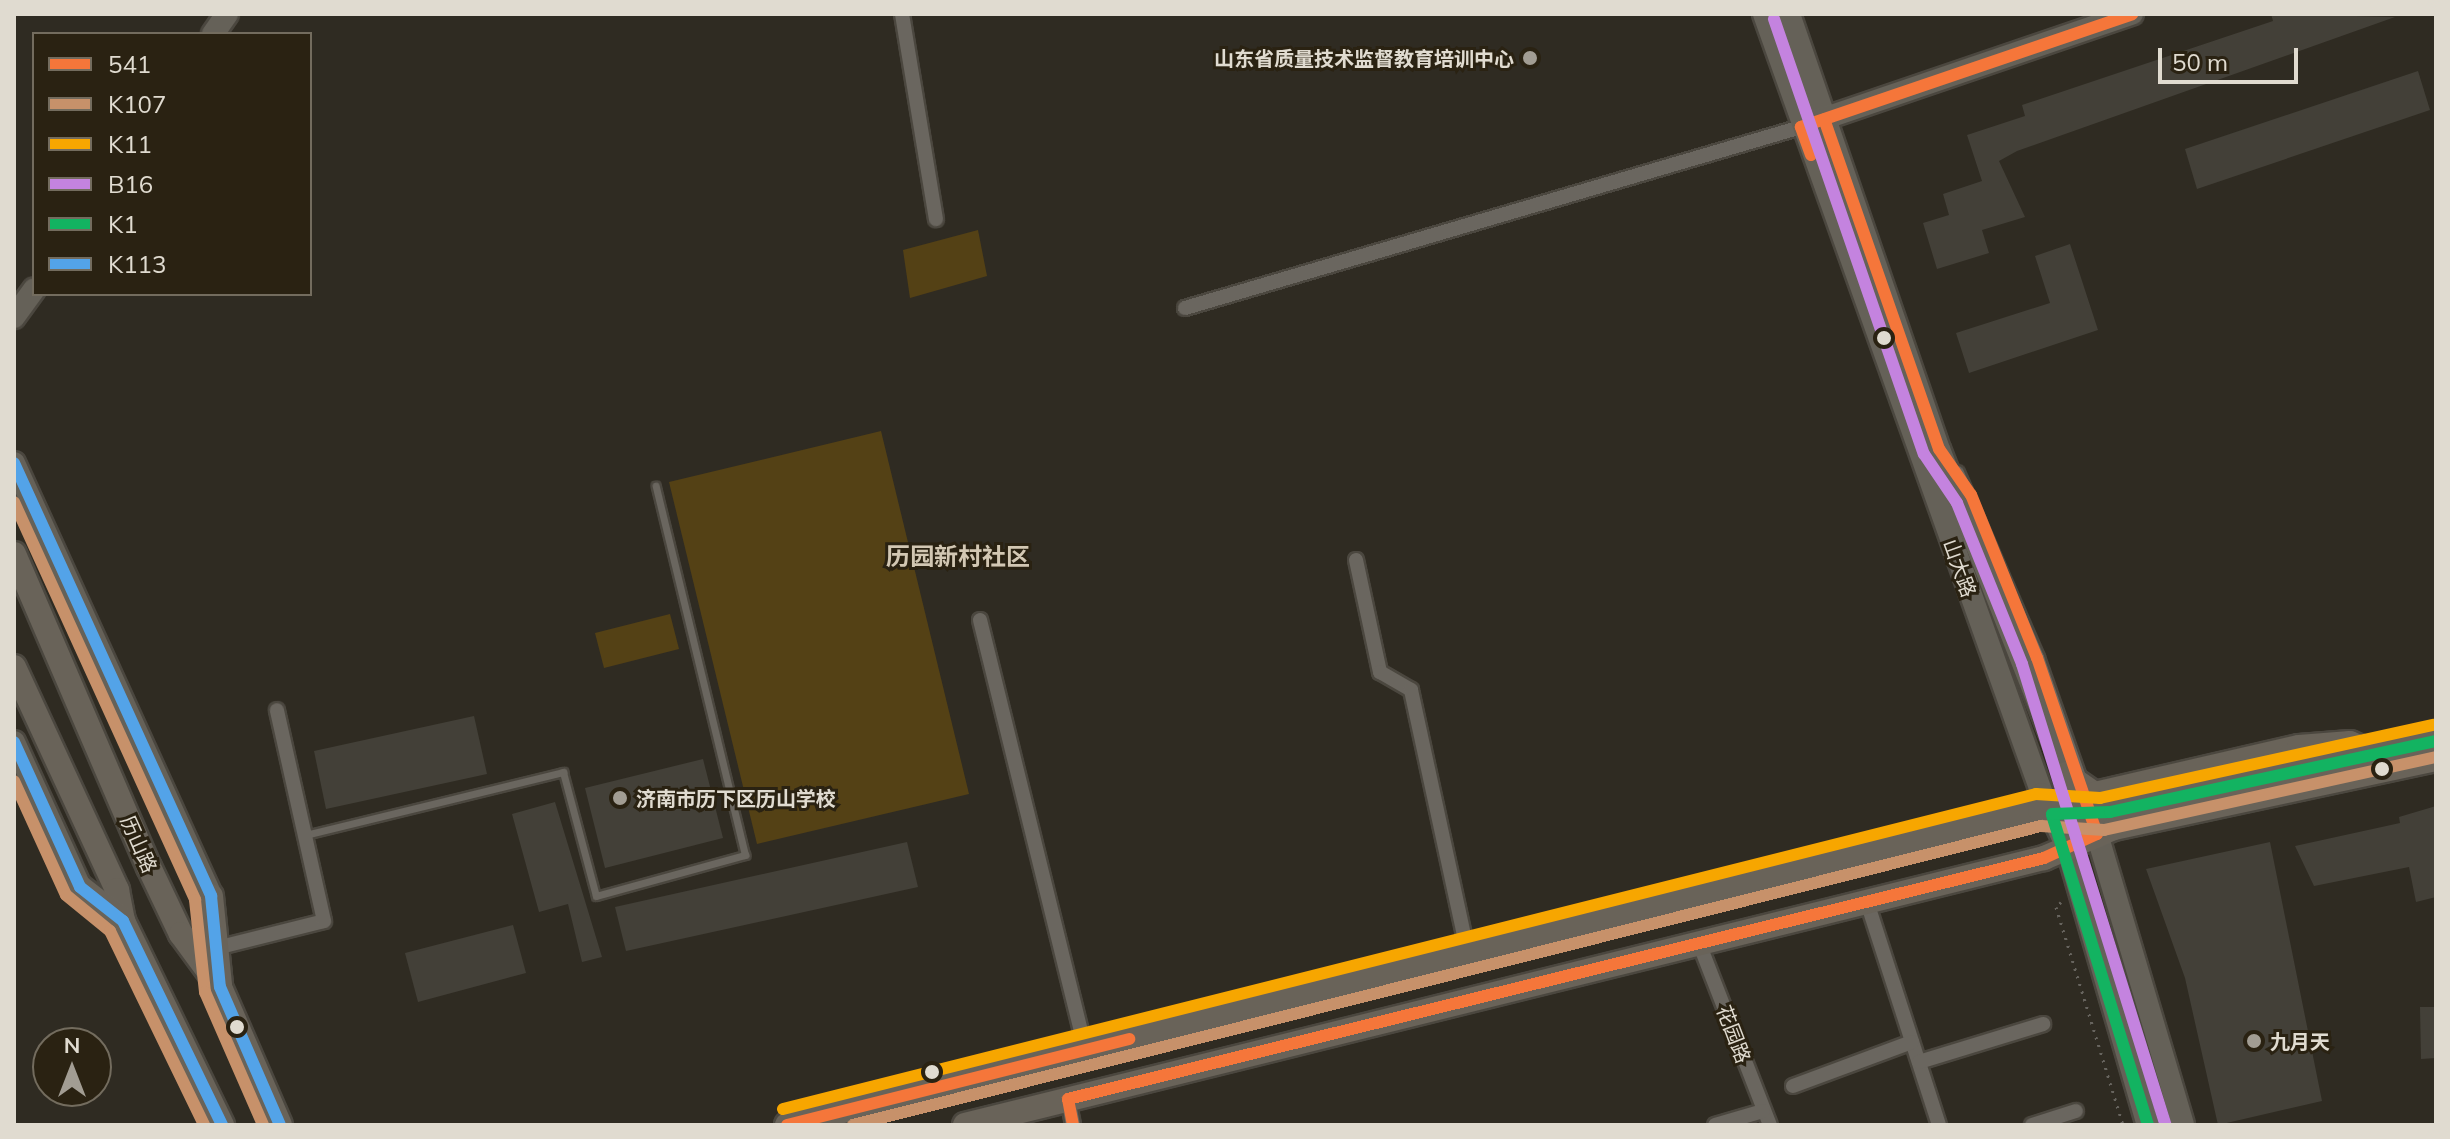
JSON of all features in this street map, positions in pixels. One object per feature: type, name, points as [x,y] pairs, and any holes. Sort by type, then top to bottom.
[{"type":"main road","points":[[214,32],[227,14]]},
{"type":"main road","name":"山大路","points":[[1764,14],[1801,127],[2052,814],[2067,847],[2148,1125]]},
{"type":"main road","name":"山大路","points":[[1789,14],[1939,449],[2092,825],[2183,1125]]},
{"type":"main road","points":[[1801,127],[2132,14]]},
{"type":"main road","points":[[14,317],[32,292]]},
{"type":"main road","points":[[14,463],[211,896],[220,987]]},
{"type":"main road","name":"历山路","points":[[14,554],[149,867],[181,934],[220,987],[280,1125]]},
{"type":"main road","name":"历山路","points":[[14,667],[117,890],[123,921],[222,1125]]},
{"type":"main road","points":[[965,1125],[1867,902],[2067,847],[2092,825],[2436,741]]},
{"type":"main road","points":[[14,742],[80,887],[123,921]]},
{"type":"main road","points":[[2074,781],[2095,794],[2299,747],[2350,743],[2374,754]]},
{"type":"main road","points":[[787,1125],[2040,810],[2092,825],[2436,759]]},
{"type":"street","points":[[902,14],[936,219]]},
{"type":"street","points":[[1185,308],[1801,127]]},
{"type":"street","points":[[1356,560],[1380,672],[1411,690],[1468,954]]},
{"type":"street","points":[[980,620],[1086,1050]]},
{"type":"street","points":[[216,948],[324,921],[277,710]]},
{"type":"street","points":[[1867,902],[1939,1125]]},
{"type":"street","name":"花园路","points":[[1699,943],[1770,1125]]},
{"type":"street","points":[[1919,1062],[2043,1024]]},
{"type":"street","points":[[1793,1086],[1912,1042]]},
{"type":"street","points":[[1068,1099],[1073,1125]]},
{"type":"street","points":[[1715,1125],[1763,1111]]},
{"type":"street","points":[[2032,1125],[2076,1111]]},
{"type":"lane","points":[[305,835],[563,772],[596,896],[745,855],[656,486]]},
{"type":"path","points":[[2056,907],[2123,1125]]},
{"type":"shaded area","points":[[978,230],[987,276],[910,298],[903,250]]},
{"type":"shaded area","points":[[881,431],[969,794],[757,844],[669,482]]},
{"type":"shaded area","points":[[670,614],[679,649],[604,668],[595,633]]},
{"type":"building","points":[[2271,14],[2395,17],[2017,151],[1999,161],[2025,217],[1982,230],[1989,253],[1937,269],[1923,223],[1949,215],[1943,194],[1982,181],[1967,135],[2025,116],[2022,105],[2273,21]]},
{"type":"building","points":[[2418,71],[2430,110],[2197,189],[2185,149]]},
{"type":"building","points":[[2070,244],[2098,330],[1969,373],[1956,333],[2050,303],[2035,256]]},
{"type":"building","points":[[474,716],[487,774],[326,809],[314,751]]},
{"type":"building","points":[[703,759],[723,838],[605,868],[585,788]]},
{"type":"building","points":[[555,802],[602,957],[582,962],[568,904],[539,912],[512,814]]},
{"type":"building","points":[[2436,806],[2436,897],[2416,902],[2409,867],[2314,886],[2295,846],[2400,823],[2399,817]]},
{"type":"building","points":[[907,842],[918,887],[626,951],[615,907]]},
{"type":"building","points":[[2270,842],[2322,1101],[2218,1125],[2185,978],[2146,869]]},
{"type":"building","points":[[513,925],[526,973],[418,1002],[405,953]]},
{"type":"building","points":[[2420,1007],[2436,1007],[2436,1058],[2421,1059]]},
{"type":"transit line","name":"541","points":[[1811,155],[1801,127],[2132,14]]},
{"type":"transit line","name":"B16","points":[[1774,19],[1924,454],[1957,503],[2022,664],[2166,1125]]},
{"type":"transit line","name":"541","points":[[1073,1125],[1068,1099],[2044,858],[2097,834],[2037,658],[1971,495],[1939,449],[1824,119]]},
{"type":"transit line","name":"K113","points":[[14,463],[211,896],[220,987],[280,1125]]},
{"type":"transit line","name":"K107","points":[[14,502],[195,900],[205,992],[263,1125]]},
{"type":"transit line","name":"K11","points":[[783,1109],[2036,794],[2100,798],[2433,725]]},
{"type":"transit line","name":"K1","points":[[2148,1125],[2052,814],[2110,812],[2436,741]]},
{"type":"transit line","name":"K113","points":[[14,742],[80,887],[123,921],[222,1125]]},
{"type":"transit line","name":"K107","points":[[853,1125],[2041,826],[2104,830],[2436,757]]},
{"type":"transit line","name":"K107","points":[[14,781],[66,895],[110,931],[204,1125]]},
{"type":"transit line","name":"541","points":[[787,1125],[1129,1039]]},
{"type":"place","name":"山东省质量技术监督教育培训中心","points":[[1530,58]]},
{"type":"place","name":"济南市历下区历山学校","points":[[620,798]]},
{"type":"place","name":"九月天","points":[[2254,1041]]},
{"type":"district","name":"历园新村社区","points":[[958,557]]}]
